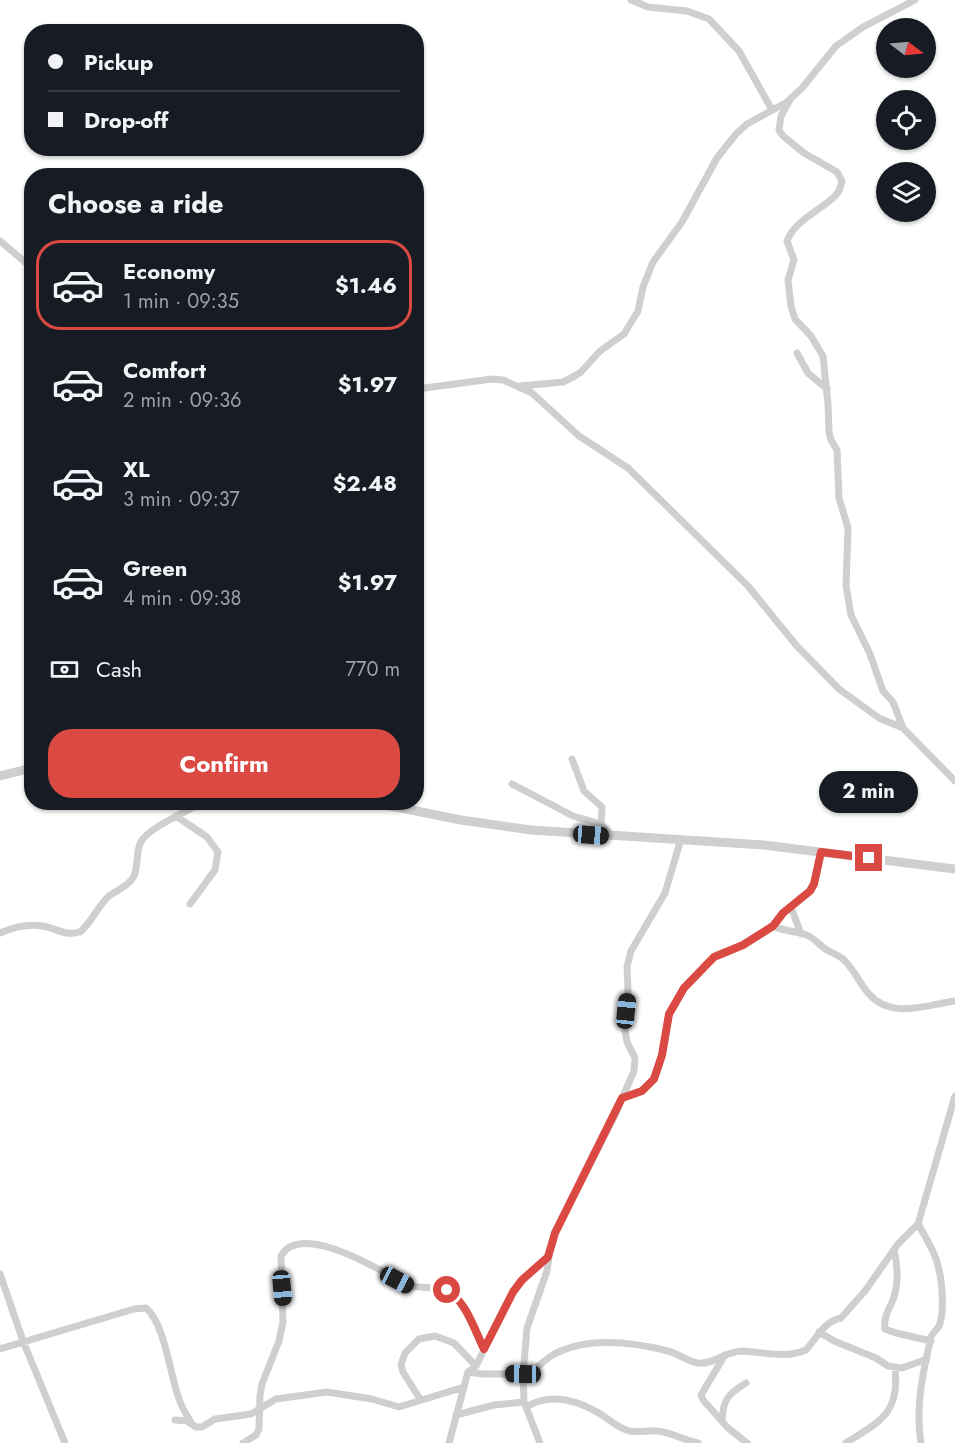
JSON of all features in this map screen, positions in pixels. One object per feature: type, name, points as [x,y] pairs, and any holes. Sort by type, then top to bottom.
[{"type":"street","points":[[631,0],[648,7],[687,11],[709,19],[739,51],[772,110]]},
{"type":"street","points":[[903,728],[893,702],[883,691],[867,648],[851,615],[846,586],[848,528],[839,498],[837,450],[829,432],[823,356],[811,336],[798,323],[791,306],[788,280],[794,260],[787,241],[791,232],[835,196],[842,181],[837,172],[804,153],[779,130],[781,116],[791,98],[836,46],[864,27],[915,0]]},
{"type":"street","points":[[520,386],[563,382],[573,377],[581,372],[600,351],[624,334],[638,311],[643,287],[653,262],[682,222],[717,158],[747,124],[791,98]]},
{"type":"street","points":[[0,241],[24,261]]},
{"type":"street","points":[[797,353],[808,373],[827,389]]},
{"type":"street","points":[[424,388],[492,379],[503,380],[532,393],[579,436],[634,473],[699,536],[720,561],[748,586],[796,645],[839,689],[879,718],[903,728],[955,781]]},
{"type":"street","points":[[572,759],[585,790],[602,807],[601,824]]},
{"type":"street","points":[[0,776],[24,770]]},
{"type":"street","points":[[512,784],[573,816],[601,824],[611,836]]},
{"type":"street","points":[[0,933],[32,925],[47,927],[65,934],[80,932],[92,920],[105,900],[131,880],[142,839],[187,810]]},
{"type":"street","points":[[414,810],[500,826],[611,836],[764,845],[955,869]]},
{"type":"street","points":[[176,816],[207,837],[218,852],[215,870],[190,904]]},
{"type":"street","points":[[449,1443],[468,1372],[476,1366],[513,1292],[522,1280],[548,1257],[555,1233],[622,1098],[636,1064],[625,1030],[627,967],[631,951],[665,893],[681,839]]},
{"type":"street","points":[[622,1098],[642,1091],[654,1079],[662,1055],[669,1014],[684,988],[714,957],[743,945],[773,926],[810,891],[814,884],[821,852]]},
{"type":"street","points":[[791,907],[801,934]]},
{"type":"street","points":[[773,926],[787,932],[812,937],[828,951],[844,960],[870,995],[886,1007],[913,1009],[955,1001]]},
{"type":"street","points":[[468,1372],[523,1377],[551,1357],[575,1346],[587,1344],[645,1346],[676,1353],[698,1363],[709,1362],[725,1354],[739,1351],[773,1354],[801,1352],[808,1348],[819,1332],[835,1319],[841,1318],[865,1291],[894,1250],[918,1224],[955,1096]]},
{"type":"street","points":[[918,1224],[936,1257],[942,1284],[939,1326],[932,1334],[919,1402],[921,1443]]},
{"type":"street","points":[[243,1443],[256,1435],[259,1429],[262,1384],[279,1341],[283,1322],[281,1256],[288,1247],[293,1245],[308,1243],[329,1247],[408,1286],[447,1290],[462,1305],[484,1349]]},
{"type":"street","points":[[894,1250],[899,1272],[894,1295],[885,1315],[885,1329],[896,1334],[931,1341]]},
{"type":"street","points":[[540,1443],[525,1404],[523,1377],[527,1328],[547,1271],[550,1251]]},
{"type":"street","points":[[0,1274],[23,1341],[65,1443]]},
{"type":"street","points":[[0,1349],[134,1309],[146,1308],[159,1331],[178,1398],[192,1424]]},
{"type":"street","points":[[819,1332],[895,1368],[902,1368],[927,1359]]},
{"type":"street","points":[[420,1399],[401,1365],[405,1353],[419,1339],[435,1336],[454,1343],[476,1366]]},
{"type":"street","points":[[725,1354],[701,1395],[734,1434],[747,1443]]},
{"type":"street","points":[[846,1443],[872,1428],[892,1406],[896,1380],[895,1368]]},
{"type":"street","points":[[722,1421],[727,1398],[746,1383]]},
{"type":"street","points":[[175,1420],[202,1427],[215,1419],[246,1416],[276,1399],[318,1393],[339,1394],[399,1407],[464,1387]]},
{"type":"street","points":[[456,1415],[494,1405],[525,1404],[557,1398],[593,1410],[629,1431],[658,1431],[698,1443]]},
{"type":"route","points":[[447,1290],[462,1305],[484,1349],[513,1292],[522,1280],[548,1257],[555,1233],[622,1098],[642,1091],[654,1079],[662,1055],[669,1014],[684,988],[714,957],[760,935],[773,926],[783,913],[810,891],[814,884],[821,852],[869,858]]}]
